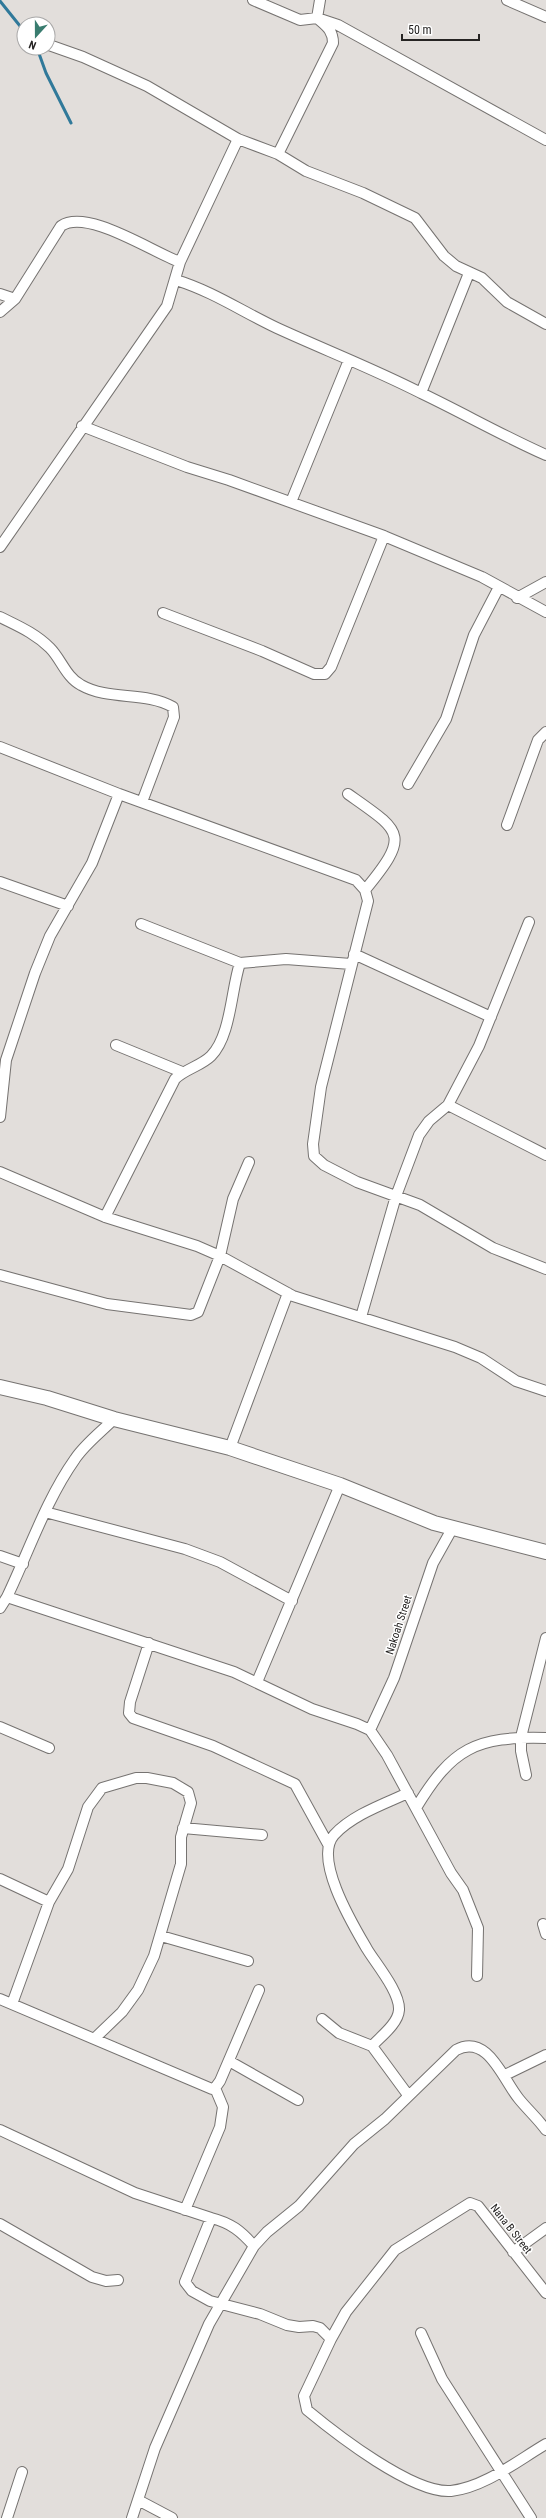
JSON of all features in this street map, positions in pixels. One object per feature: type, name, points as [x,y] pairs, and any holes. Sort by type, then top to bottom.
[{"type":"street","points":[[253,0],[300,20],[317,18],[338,25],[546,140]]},
{"type":"street","points":[[317,18],[320,0]]},
{"type":"street","points":[[507,0],[546,17]]},
{"type":"street","points":[[278,154],[333,43],[333,36],[330,29],[317,18]]},
{"type":"street","points":[[56,47],[83,56],[147,86],[238,140],[278,154],[306,171],[363,193],[415,218],[444,256],[456,266],[482,278],[507,302],[546,324]]},
{"type":"street","points":[[0,547],[166,306],[176,280],[180,262],[238,140]]},
{"type":"street","points":[[0,312],[15,300],[61,226],[67,222],[88,222],[180,262]]},
{"type":"street","points":[[421,393],[469,273]]},
{"type":"street","points":[[176,280],[202,288],[275,327],[421,393],[498,434],[546,455]]},
{"type":"street","points":[[0,294],[15,300]]},
{"type":"street","points":[[291,502],[349,360]]},
{"type":"street","points":[[82,426],[187,467],[291,502],[384,536],[482,577],[546,612]]},
{"type":"street","points":[[163,613],[262,651],[314,674],[325,674],[331,667],[384,536]]},
{"type":"street","points":[[518,598],[546,582]]},
{"type":"street","points":[[408,784],[446,719],[474,635],[499,587]]},
{"type":"street","points":[[0,617],[40,639],[59,658],[68,674],[80,685],[110,694],[140,696],[173,708],[174,716],[142,802]]},
{"type":"street","points":[[507,825],[538,740],[546,732]]},
{"type":"street","points":[[0,747],[119,794],[356,880],[365,890],[368,901],[321,1087],[312,1152],[318,1161],[328,1167],[362,1184],[430,1210],[493,1248],[546,1269]]},
{"type":"street","points":[[0,1117],[3,1059],[50,936],[92,863],[119,794]]},
{"type":"street","points":[[348,794],[385,820],[396,839],[384,865],[365,890]]},
{"type":"street","points":[[0,882],[68,906]]},
{"type":"street","points":[[361,1317],[396,1196],[419,1135],[429,1120],[448,1105],[480,1046],[529,922]]},
{"type":"street","points":[[141,924],[240,963],[286,958],[353,959],[491,1017]]},
{"type":"street","points":[[105,1217],[161,1102],[175,1079],[182,1072],[207,1060],[217,1049],[225,1030],[240,963]]},
{"type":"street","points":[[116,1045],[182,1072]]},
{"type":"street","points":[[448,1105],[546,1156]]},
{"type":"street","points":[[0,1276],[107,1304],[191,1315],[198,1312],[220,1256],[233,1199],[249,1162]]},
{"type":"street","points":[[0,1172],[105,1217],[197,1246],[220,1256],[288,1293],[455,1347],[481,1358],[516,1381],[546,1390]]},
{"type":"street","points":[[230,1448],[288,1293]]},
{"type":"street","points":[[0,1387],[47,1398],[114,1419],[230,1448],[340,1485],[452,1529],[546,1552]]},
{"type":"street","points":[[0,1608],[23,1564],[45,1512],[76,1458],[114,1419]]},
{"type":"street","points":[[257,1682],[340,1485]]},
{"type":"street","points":[[45,1512],[185,1549],[220,1562],[292,1600]]},
{"type":"street","name":"Nakoah Street","points":[[370,1730],[394,1678],[433,1563],[452,1529]]},
{"type":"street","points":[[0,1556],[23,1564]]},
{"type":"street","points":[[7,1597],[234,1672],[312,1709],[370,1730],[408,1793],[451,1873],[463,1890],[478,1928],[477,1976]]},
{"type":"street","points":[[526,1775],[521,1751],[521,1737],[546,1638]]},
{"type":"street","points":[[149,1643],[130,1702],[129,1713],[133,1718],[213,1746],[295,1784],[328,1844],[330,1874],[355,1927],[387,1978],[397,2000],[399,2011],[395,2021],[372,2046]]},
{"type":"street","points":[[0,1728],[49,1748]]},
{"type":"street","points":[[416,1808],[444,1768],[460,1753],[476,1745],[521,1737],[546,1738]]},
{"type":"street","points":[[12,2004],[49,1902],[68,1869],[88,1807],[102,1788],[136,1778],[161,1780],[182,1788],[190,1797],[191,1803],[183,1828],[181,1864],[161,1936],[138,1990],[115,2021],[95,2038]]},
{"type":"street","points":[[328,1844],[334,1835],[352,1821],[408,1793]]},
{"type":"street","points":[[183,1828],[262,1836]]},
{"type":"street","points":[[0,1879],[49,1902]]},
{"type":"street","points":[[161,1936],[248,1961]]},
{"type":"street","points":[[215,2088],[229,2061],[259,1990]]},
{"type":"street","points":[[0,1999],[95,2038],[212,2089],[215,2088]]},
{"type":"street","points":[[322,2019],[339,2034],[372,2046],[408,2095]]},
{"type":"street","points":[[132,2518],[155,2448],[218,2304],[254,2246],[267,2232],[299,2206],[354,2144],[385,2119],[456,2050],[465,2045],[481,2049],[505,2075],[519,2099],[546,2130]]},
{"type":"street","points":[[505,2075],[546,2055]]},
{"type":"street","points":[[229,2061],[298,2100]]},
{"type":"street","points":[[185,2210],[220,2127],[223,2107],[215,2088]]},
{"type":"street","points":[[0,2130],[135,2193],[237,2228],[254,2246]]},
{"type":"street","name":"Nana B Street","points":[[331,2339],[346,2312],[395,2250],[470,2203],[478,2206],[546,2293]]},
{"type":"street","points":[[211,2218],[186,2282],[201,2296],[218,2304],[260,2314],[287,2325],[298,2327],[313,2326],[320,2328],[331,2339],[304,2396],[307,2410],[390,2470],[434,2489],[450,2491],[465,2488],[501,2471],[546,2444]]},
{"type":"street","points":[[0,2224],[86,2274],[106,2281],[118,2280]]},
{"type":"street","points":[[513,2252],[546,2228]]},
{"type":"street","points":[[421,2333],[442,2379],[531,2518]]},
{"type":"street","points":[[7,2518],[22,2472]]},
{"type":"street","points":[[138,2500],[172,2518]]},
{"type":"waterway","points":[[0,1],[16,21]]},
{"type":"waterway","points":[[40,56],[46,73],[71,123]]}]
